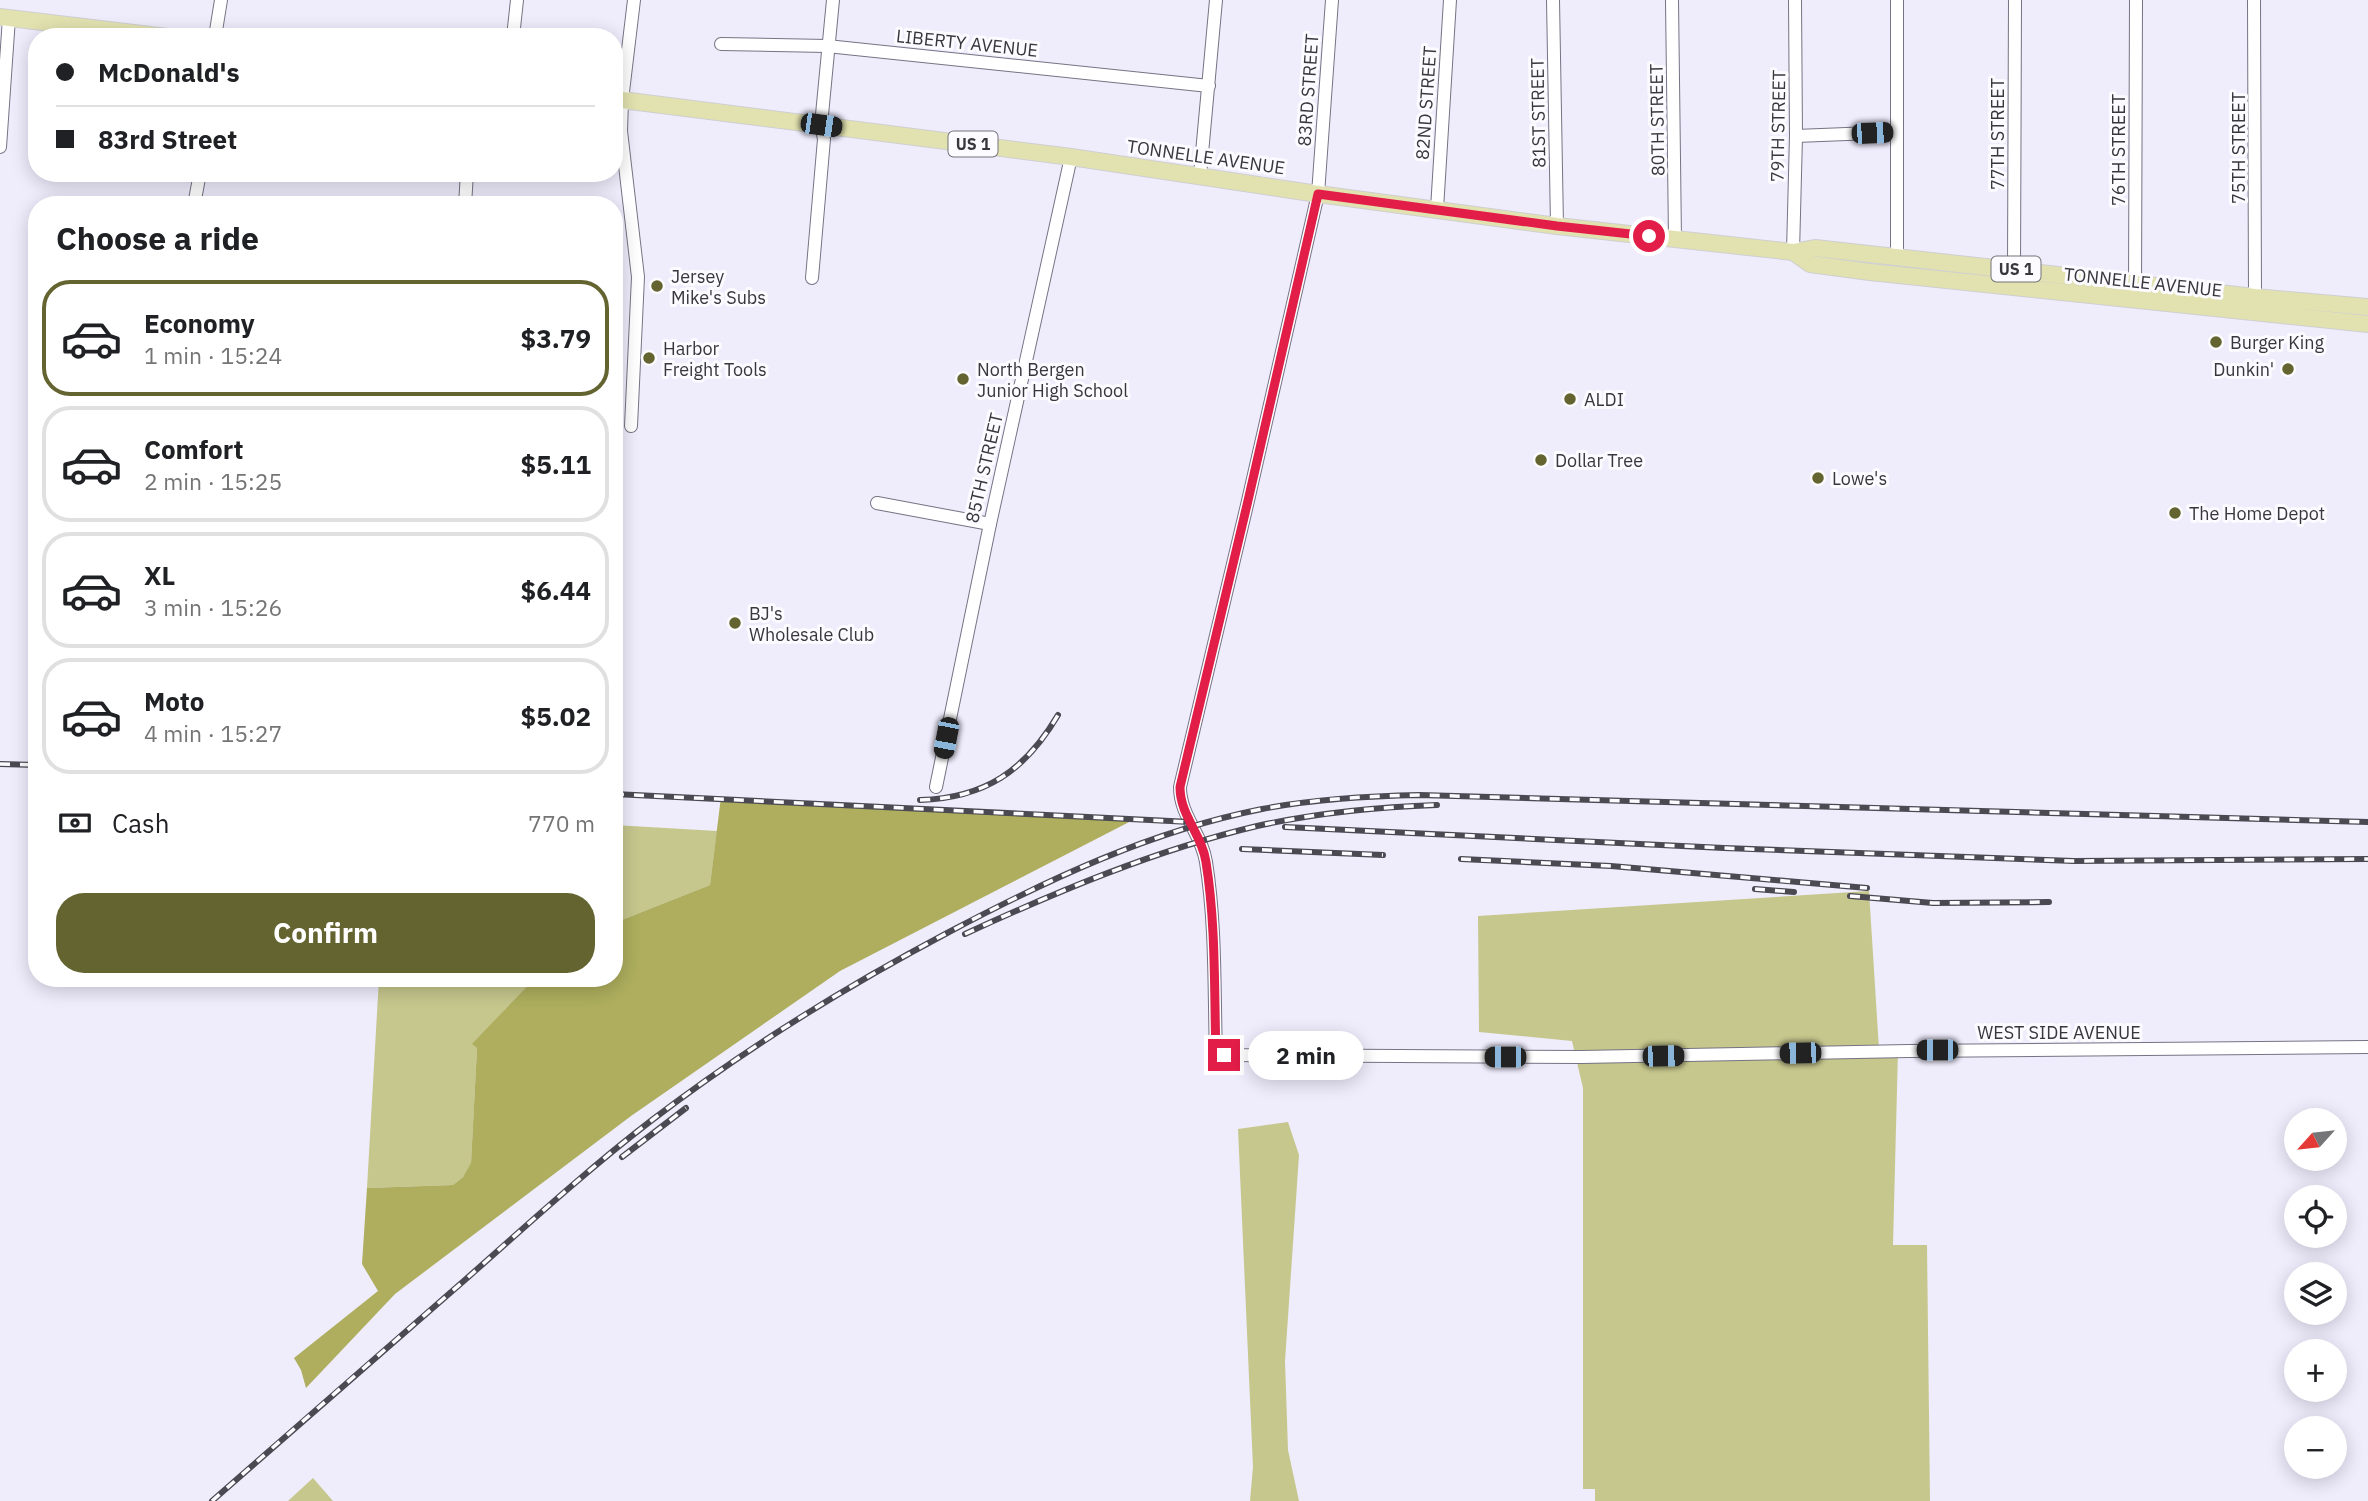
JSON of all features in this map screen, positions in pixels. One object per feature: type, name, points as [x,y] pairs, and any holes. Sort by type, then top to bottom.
[{"type":"main road","points":[[4,18],[90,28]]},
{"type":"main road","name":"TONNELLE AVENUE","points":[[623,100],[1071,157],[1557,226],[1793,252],[1815,248],[1897,256],[2368,307]]},
{"type":"main road","name":"TONNELLE AVENUE","points":[[1793,252],[1810,264],[2368,324]]},
{"type":"street","points":[[216,28],[221,0]]},
{"type":"street","points":[[514,28],[517,0]]},
{"type":"street","points":[[623,68],[634,0]]},
{"type":"street","points":[[812,278],[824,139],[821,125],[833,0]]},
{"type":"street","points":[[1200,175],[1216,0]]},
{"type":"street","name":"83RD STREET","points":[[1332,0],[1318,194],[1180,787],[1185,814],[1206,858],[1213,924],[1216,1055],[1581,1058]]},
{"type":"street","name":"82ND STREET","points":[[1437,209],[1450,0]]},
{"type":"street","name":"81ST STREET","points":[[1553,0],[1557,226]]},
{"type":"street","name":"80TH STREET","points":[[1672,0],[1675,239]]},
{"type":"street","name":"79TH STREET","points":[[1793,252],[1795,0]]},
{"type":"street","points":[[1897,0],[1897,256]]},
{"type":"street","name":"77TH STREET","points":[[2014,269],[2015,0]]},
{"type":"street","name":"76TH STREET","points":[[2134,300],[2136,0]]},
{"type":"street","name":"75TH STREET","points":[[2254,0],[2255,296]]},
{"type":"street","points":[[0,147],[4,18]]},
{"type":"street","name":"LIBERTY AVENUE","points":[[721,44],[827,46],[1209,86]]},
{"type":"street","points":[[1796,136],[1897,132]]},
{"type":"street","points":[[623,148],[638,277],[631,426]]},
{"type":"street","name":"85TH STREET","points":[[936,788],[990,524],[1071,157]]},
{"type":"street","points":[[877,503],[990,524]]},
{"type":"street","name":"WEST SIDE AVENUE","points":[[1581,1058],[1909,1051],[2368,1047]]},
{"type":"green space","points":[[623,826],[717,831],[710,885],[623,919]]},
{"type":"green space","points":[[1869,891],[1879,1049],[1898,1050],[1893,1245],[1927,1245],[1930,1501],[1595,1501],[1595,1489],[1583,1489],[1583,1088],[1572,1041],[1479,1032],[1478,916]]},
{"type":"green space","points":[[378,987],[527,987],[473,1044],[477,1048],[471,1164],[463,1177],[453,1185],[367,1188]]},
{"type":"green space","points":[[1288,1122],[1299,1155],[1285,1361],[1288,1450],[1299,1501],[1250,1501],[1253,1467],[1238,1129]]},
{"type":"green space","points":[[313,1478],[333,1501],[288,1501]]},
{"type":"shaded area","points":[[721,797],[1135,819],[840,971],[631,1116],[395,1294],[306,1388],[294,1358],[378,1291],[362,1264],[367,1188],[453,1185],[463,1177],[471,1163],[477,1048],[472,1044],[526,987],[623,987],[623,919],[710,885]]},
{"type":"railway","points":[[920,800],[964,794],[1001,778],[1032,752],[1058,715]]},
{"type":"railway","points":[[0,764],[28,765]]},
{"type":"railway","points":[[623,794],[1191,822]]},
{"type":"railway","points":[[212,1501],[581,1178],[652,1120],[723,1068],[834,997],[949,932],[1101,859],[1180,830],[1221,818],[1282,806],[1341,799],[1420,795],[2368,822]]},
{"type":"railway","points":[[965,934],[1108,873],[1219,836],[1279,821],[1324,814],[1437,805]]},
{"type":"railway","points":[[1285,827],[2074,861],[2368,859]]},
{"type":"railway","points":[[1242,849],[1383,855]]},
{"type":"railway","points":[[1461,859],[1611,866],[1867,888]]},
{"type":"railway","points":[[1755,889],[1794,892]]},
{"type":"railway","points":[[1850,896],[1933,903],[2049,902]]},
{"type":"railway","points":[[622,1157],[686,1108]]},
{"type":"place","name":"Jersey Mike's Subs","points":[[657,286]]},
{"type":"place","name":"Burger King","points":[[2216,342]]},
{"type":"place","name":"Harbor Freight Tools","points":[[649,358]]},
{"type":"place","name":"Dunkin'","points":[[2288,369]]},
{"type":"place","name":"North Bergen Junior High School","points":[[963,379]]},
{"type":"place","name":"ALDI","points":[[1570,399]]},
{"type":"place","name":"Dollar Tree","points":[[1541,460]]},
{"type":"place","name":"Lowe's","points":[[1818,478]]},
{"type":"place","name":"The Home Depot","points":[[2175,513]]},
{"type":"place","name":"BJ's Wholesale Club","points":[[735,623]]},
{"type":"route","points":[[1224,1055],[1216,1055],[1213,924],[1206,858],[1185,814],[1180,787],[1318,194],[1649,236]]}]
